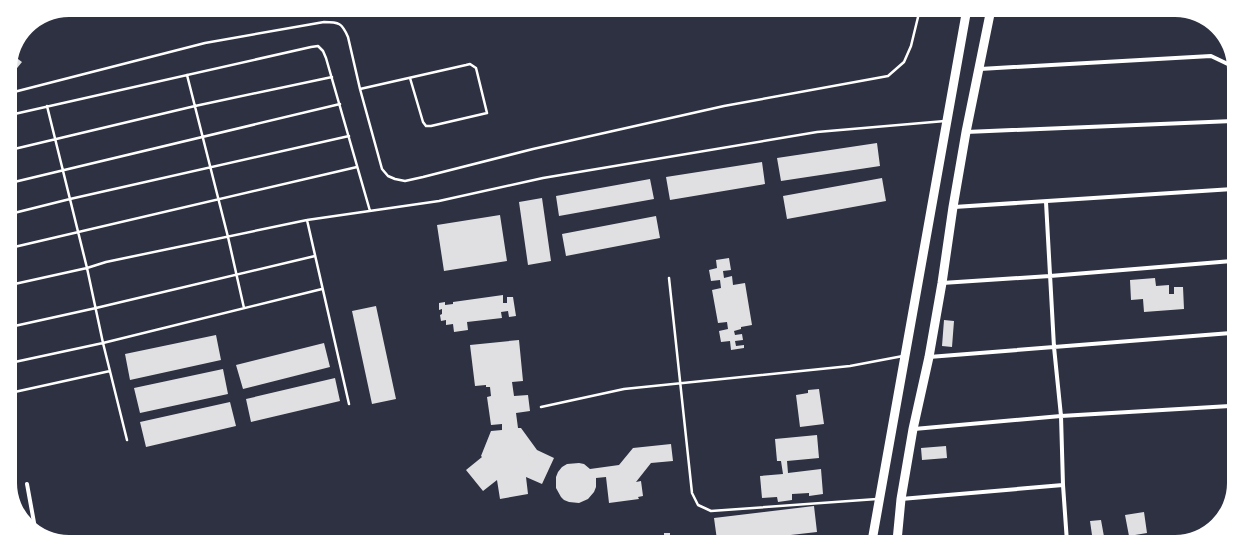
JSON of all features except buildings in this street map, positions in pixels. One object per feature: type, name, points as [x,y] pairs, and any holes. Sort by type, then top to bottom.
[{"type":"highway","points":[[873,535],[965,17]]},
{"type":"highway","points":[[898,535],[901,499],[913,429],[929,357],[966,132],[989,17]]},
{"type":"street","points":[[979,68],[1211,56],[1227,64]]},
{"type":"street","points":[[966,132],[1227,121]]},
{"type":"street","points":[[953,207],[1227,189]]},
{"type":"street","points":[[1046,202],[1054,347],[1061,416],[1067,535]]},
{"type":"street","points":[[942,283],[1227,261]]},
{"type":"street","points":[[929,357],[1227,333]]},
{"type":"street","points":[[913,429],[1061,416],[1227,406]]},
{"type":"street","points":[[27,484],[34,521]]},
{"type":"street","points":[[901,499],[1063,485]]},
{"type":"lane","points":[[17,91],[205,44],[324,22],[335,22],[341,26],[348,37],[360,89],[382,168],[388,176],[405,180],[423,177],[533,149],[708,110],[888,76],[904,62],[911,46],[918,17]]},
{"type":"lane","points":[[17,113],[311,46],[318,46],[324,51],[370,211]]},
{"type":"lane","points":[[360,89],[466,65],[474,66],[478,72],[487,113],[426,126],[423,122],[410,78]]},
{"type":"lane","points":[[187,75],[219,199],[244,308]]},
{"type":"lane","points":[[17,148],[195,106],[332,77]]},
{"type":"lane","points":[[17,181],[340,104]]},
{"type":"lane","points":[[47,106],[87,268],[126,440]]},
{"type":"lane","points":[[17,283],[87,268],[106,262],[307,220],[439,201],[543,178],[817,132],[946,121]]},
{"type":"lane","points":[[17,212],[349,136]]},
{"type":"lane","points":[[17,246],[357,167]]},
{"type":"lane","points":[[307,220],[349,404]]},
{"type":"lane","points":[[17,325],[315,256]]},
{"type":"lane","points":[[670,278],[692,493],[698,505],[711,512],[879,499]]},
{"type":"lane","points":[[17,361],[103,343],[322,289]]},
{"type":"lane","points":[[541,407],[624,390],[850,366],[905,356]]},
{"type":"lane","points":[[17,391],[110,371]]}]
